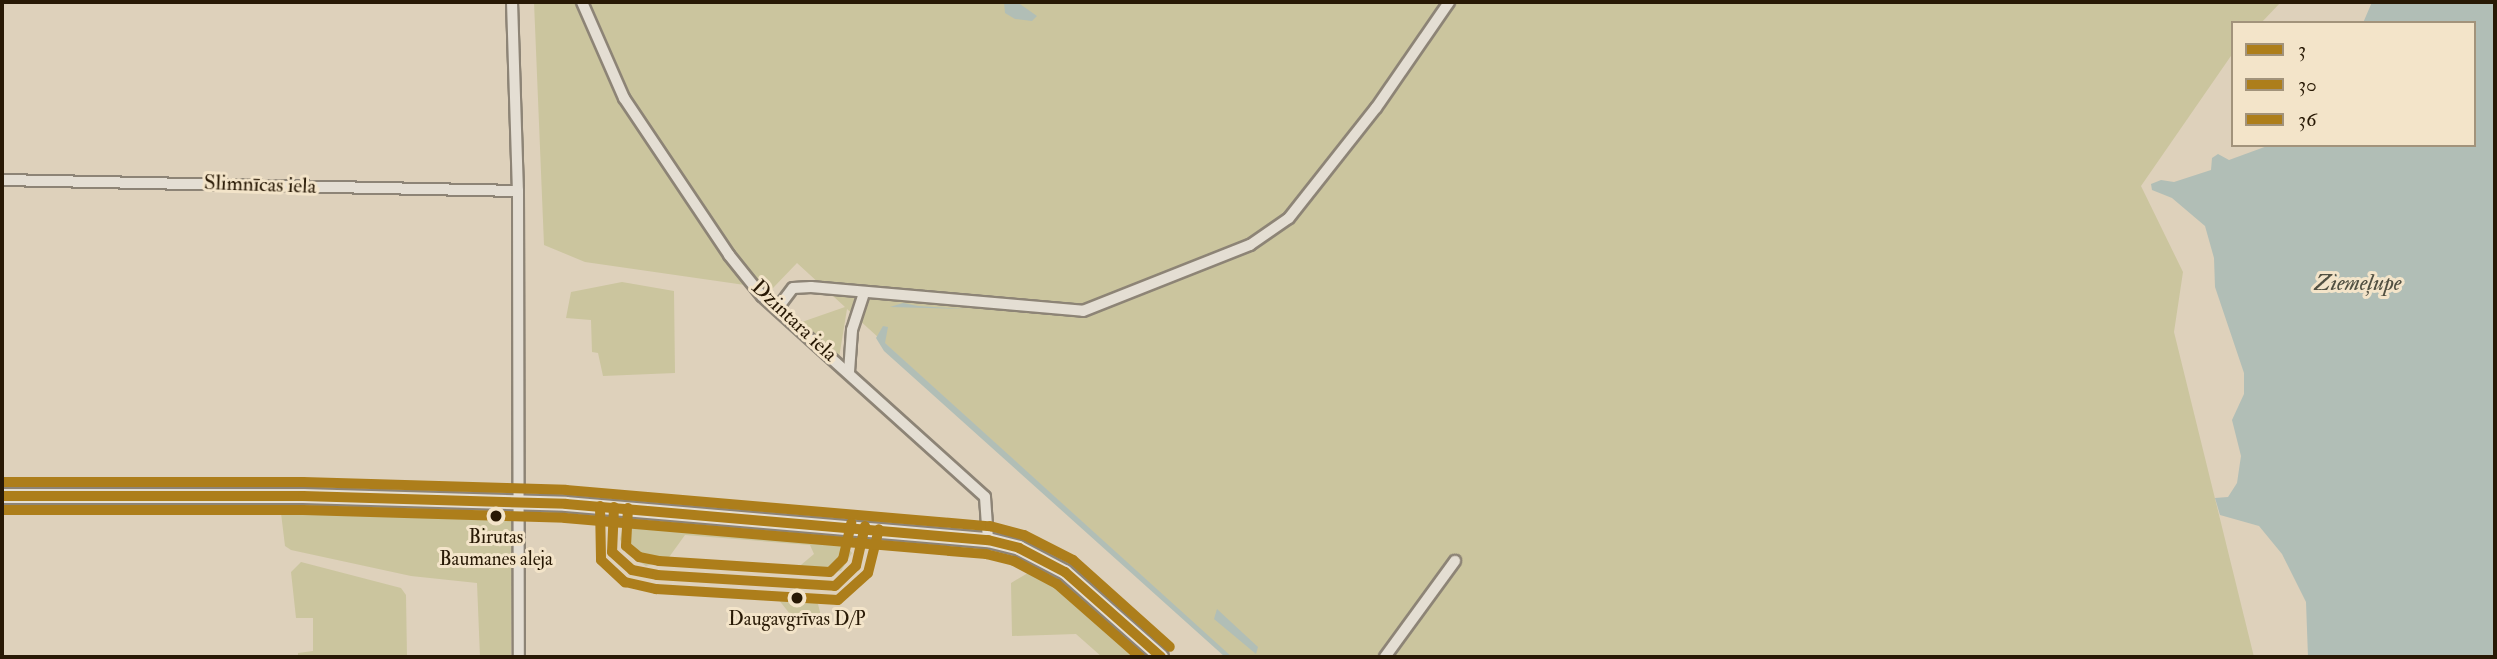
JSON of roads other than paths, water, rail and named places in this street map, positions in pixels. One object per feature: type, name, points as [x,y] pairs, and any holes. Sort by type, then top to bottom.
[{"type":"street","points":[[512,2],[518,191],[519,657]]},
{"type":"street","name":"Dzintara iela","points":[[582,2],[624,98],[729,255],[777,309],[985,497],[988,540]]},
{"type":"street","points":[[777,309],[793,288],[1083,311],[1250,244],[1289,218],[1376,108],[1449,2]]},
{"type":"street","name":"Slimnīcas iela","points":[[2,180],[518,191]]},
{"type":"street","points":[[849,372],[852,330],[864,293]]},
{"type":"street","points":[[2,496],[303,496],[519,502],[775,519],[988,540],[1043,559],[1094,596],[1161,657]]},
{"type":"street","points":[[1385,657],[1455,561]]},
{"type":"water","points":[[1004,2],[1017,2],[1037,16],[1032,21],[1015,19],[1005,13]]},
{"type":"water","name":"Ziemeļupe","points":[[2372,2],[2495,2],[2495,657],[2308,657],[2306,602],[2282,554],[2259,526],[2220,515],[2215,498],[2228,497],[2237,483],[2241,456],[2232,420],[2244,394],[2244,373],[2215,287],[2214,258],[2205,226],[2172,198],[2152,190],[2151,184],[2161,180],[2174,182],[2211,170],[2212,158],[2218,154],[2229,160],[2265,147],[2476,147],[2476,21],[2364,21]]},
{"type":"water","points":[[903,303],[918,306],[965,309],[890,307]]},
{"type":"water","points":[[883,326],[888,327],[885,343],[1232,657],[1225,657],[884,351],[876,338]]},
{"type":"water","points":[[1217,609],[1258,647],[1256,654],[1214,619]]},
{"type":"place","name":"Birutas Baumanes aleja","points":[[496,516]]},
{"type":"place","name":"Daugavgrīvas D/P","points":[[797,598]]}]
